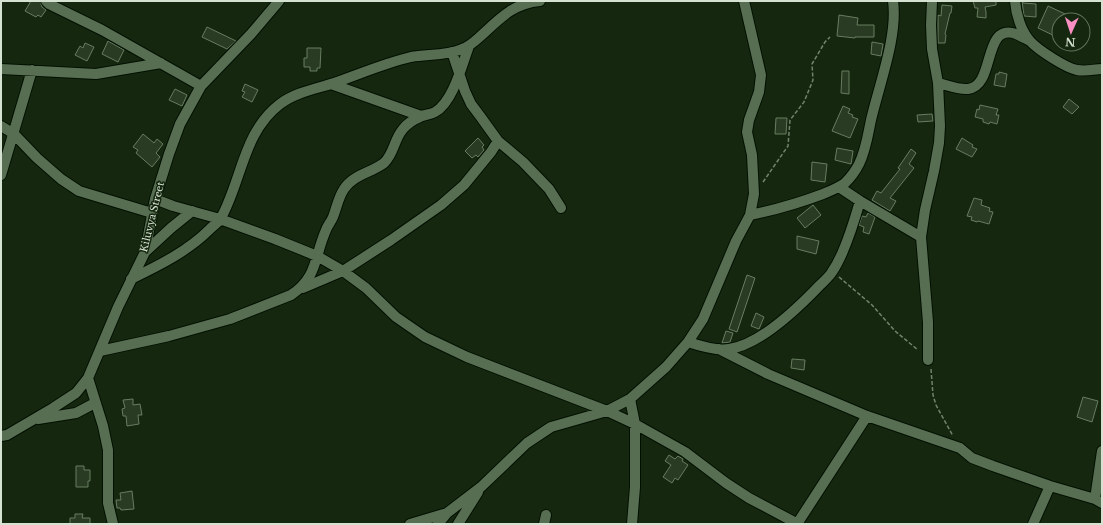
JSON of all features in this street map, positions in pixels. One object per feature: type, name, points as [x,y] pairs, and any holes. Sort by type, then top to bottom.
[{"type":"street","points":[[46,1],[49,4],[102,30],[201,86]]},
{"type":"street","name":"Kiluvya Street","points":[[3,437],[76,393],[88,378],[131,279],[145,252],[155,199],[180,124],[201,86],[251,34],[278,1]]},
{"type":"street","points":[[131,279],[182,252],[202,237],[220,219],[232,193],[251,140],[264,120],[280,104],[297,94],[331,84],[384,64],[413,57],[452,52],[469,46],[511,10],[529,1],[540,1]]},
{"type":"street","points":[[438,524],[447,513],[481,487],[527,442],[551,427],[607,411],[630,399],[666,367],[688,342],[703,319],[736,242],[750,215],[754,194],[752,155],[747,132],[749,120],[759,92],[761,75],[744,1]]},
{"type":"street","points":[[750,215],[776,210],[802,202],[840,187],[846,182],[860,163],[889,50],[893,20],[893,1]]},
{"type":"street","points":[[928,360],[928,322],[921,237],[940,126],[938,82],[932,49],[932,1]]},
{"type":"street","points":[[1015,1],[1019,20],[1030,41]]},
{"type":"street","points":[[938,82],[964,89],[970,89],[976,86],[981,82],[994,43],[1004,33],[1016,34],[1030,41],[1051,57],[1071,69],[1087,71],[1102,69]]},
{"type":"street","points":[[300,289],[308,280],[313,270],[326,229],[332,218],[338,199],[345,188],[355,177],[383,164],[390,157],[397,138],[403,128],[421,116],[433,113],[440,109],[450,96],[469,46]]},
{"type":"street","points":[[452,52],[465,92],[471,104],[498,140],[523,162],[549,189],[561,208]]},
{"type":"street","points":[[1,69],[96,74],[161,63]]},
{"type":"street","points":[[1,175],[32,70]]},
{"type":"street","points":[[331,84],[421,116]]},
{"type":"street","points":[[1,126],[14,134],[37,158],[61,179],[79,191],[152,213]]},
{"type":"street","points":[[100,351],[169,336],[230,319],[291,295],[300,289],[343,271],[392,240],[441,205],[464,185],[491,152],[498,140]]},
{"type":"street","points":[[840,187],[860,201],[921,237]]},
{"type":"street","points":[[155,199],[220,219],[317,256],[343,271],[366,288],[396,317],[425,337],[467,357],[607,411],[635,424],[685,452],[726,483],[749,498],[798,524],[866,416]]},
{"type":"street","points":[[688,342],[719,349],[729,349],[745,345],[763,335],[784,319],[811,295],[833,272],[852,228],[860,201]]},
{"type":"street","points":[[145,252],[192,211]]},
{"type":"street","points":[[719,349],[768,374],[866,416],[960,448],[972,458],[1050,486],[1099,501],[1102,451]]},
{"type":"street","points":[[88,378],[103,426],[108,450],[108,503],[113,524]]},
{"type":"street","points":[[630,399],[635,424],[635,487],[632,524]]},
{"type":"street","points":[[32,420],[76,413],[95,403]]},
{"type":"street","points":[[1033,524],[1050,486]]},
{"type":"street","points":[[458,524],[481,487]]},
{"type":"street","points":[[410,524],[447,513]]},
{"type":"path","points":[[754,194],[769,175],[788,146],[790,120],[804,102],[813,80],[812,64],[825,42],[830,37]]},
{"type":"path","points":[[833,272],[872,305],[895,331],[928,360],[936,406],[960,448]]},
{"type":"building","points":[[31,1],[40,1],[42,7],[46,10],[41,17],[38,15],[36,17],[25,11]]},
{"type":"building","points":[[973,1],[996,1],[996,5],[985,7],[986,18],[977,17],[978,8],[975,8]]},
{"type":"building","points":[[1022,1],[1023,3],[1036,4],[1036,17],[1024,16]]},
{"type":"building","points":[[942,5],[952,6],[945,34],[945,43],[938,43],[938,15],[941,16]]},
{"type":"building","points":[[1048,6],[1061,12],[1051,12],[1051,34],[1038,28]]},
{"type":"building","points":[[839,15],[858,18],[857,25],[874,25],[874,37],[855,38],[837,36]]},
{"type":"building","points":[[207,27],[236,41],[227,49],[202,37]]},
{"type":"building","points":[[108,41],[124,50],[118,62],[102,54]]},
{"type":"building","points":[[872,42],[883,44],[881,56],[871,54]]},
{"type":"building","points":[[85,43],[94,47],[87,61],[75,55],[80,46],[83,48]]},
{"type":"building","points":[[307,48],[321,48],[320,68],[317,68],[317,71],[310,71],[310,67],[304,67],[304,58],[307,58]]},
{"type":"building","points":[[842,71],[849,71],[849,94],[841,93]]},
{"type":"building","points":[[999,72],[1007,74],[1005,87],[994,85],[996,74],[999,74]]},
{"type":"building","points":[[245,84],[258,90],[252,102],[242,97],[245,92],[242,91]]},
{"type":"building","points":[[175,89],[187,95],[182,106],[169,100]]},
{"type":"building","points":[[1069,99],[1079,107],[1072,114],[1063,107]]},
{"type":"building","points":[[980,105],[998,109],[996,115],[999,115],[997,124],[990,122],[989,124],[983,122],[983,119],[975,117],[977,109],[979,110]]},
{"type":"building","points":[[843,106],[850,109],[848,113],[853,115],[852,117],[858,119],[850,138],[832,131]]},
{"type":"building","points":[[932,114],[933,121],[918,122],[917,115]]},
{"type":"building","points":[[776,118],[787,118],[786,134],[775,134]]},
{"type":"building","points":[[143,134],[154,143],[157,139],[163,144],[156,153],[160,157],[152,167],[136,153],[138,150],[133,147]]},
{"type":"building","points":[[478,138],[484,145],[482,147],[484,150],[478,157],[476,155],[472,158],[465,151]]},
{"type":"building","points":[[962,138],[973,145],[972,147],[977,149],[972,157],[956,149]]},
{"type":"building","points":[[837,148],[853,151],[851,164],[835,160]]},
{"type":"building","points":[[911,149],[916,153],[909,164],[914,168],[890,198],[896,201],[890,211],[872,200],[877,191],[881,193],[900,169],[898,168]]},
{"type":"building","points":[[812,162],[827,164],[825,182],[811,180]]},
{"type":"building","points":[[974,198],[982,200],[981,205],[990,208],[989,211],[993,212],[989,224],[971,220],[972,217],[967,216]]},
{"type":"building","points":[[813,205],[821,215],[805,228],[797,218]]},
{"type":"building","points":[[868,213],[875,217],[869,234],[863,232],[864,227],[859,225],[862,216],[866,217]]},
{"type":"building","points":[[797,236],[819,241],[816,254],[797,249]]},
{"type":"building","points":[[747,275],[755,278],[737,332],[729,329]]},
{"type":"building","points":[[756,313],[764,317],[759,329],[751,326]]},
{"type":"building","points":[[726,331],[733,333],[730,342],[722,343]]},
{"type":"building","points":[[792,359],[805,360],[804,370],[791,368]]},
{"type":"building","points":[[1083,397],[1098,401],[1092,422],[1077,417]]},
{"type":"building","points":[[133,399],[133,405],[140,404],[142,415],[138,415],[139,424],[127,426],[126,416],[123,416],[122,409],[125,408],[123,400]]},
{"type":"building","points":[[669,455],[675,459],[678,456],[688,465],[678,480],[675,478],[672,483],[663,477],[671,465],[665,461]]},
{"type":"building","points":[[76,466],[84,466],[84,470],[90,470],[90,481],[88,481],[88,487],[76,487]]},
{"type":"building","points":[[132,491],[134,509],[121,510],[120,508],[117,508],[116,500],[121,500],[120,493]]},
{"type":"building","points":[[75,514],[83,514],[82,518],[90,518],[90,524],[70,524],[70,518],[75,518]]}]
